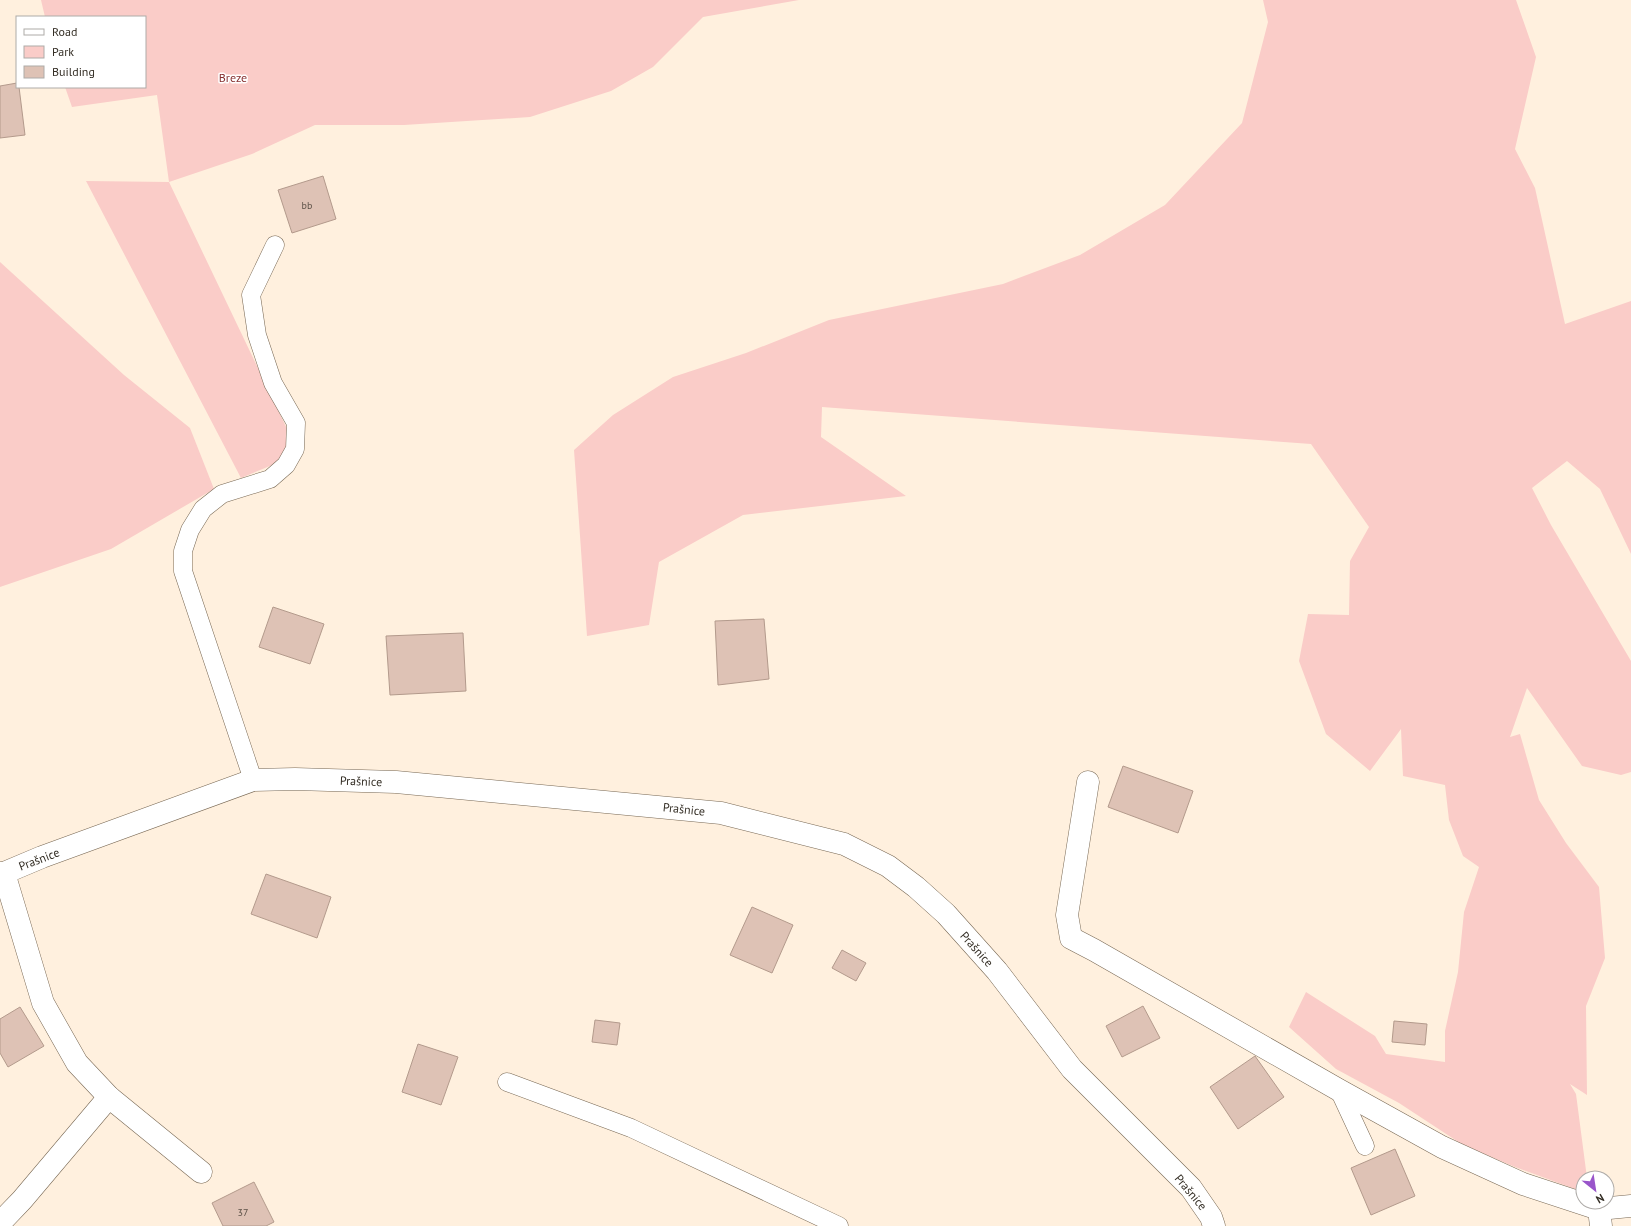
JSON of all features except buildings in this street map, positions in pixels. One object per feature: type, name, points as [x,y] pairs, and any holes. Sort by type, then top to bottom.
[{"type":"street","name":"Prašnice","points":[[2,873],[49,854],[253,780],[295,779],[396,782],[721,813],[844,844],[888,866],[916,887],[946,914],[997,971],[1072,1069],[1191,1188],[1211,1217],[1214,1226]]},
{"type":"street","points":[[1088,782],[1068,915],[1071,938],[1442,1147],[1600,1218],[1631,1206]]},
{"type":"street","points":[[2,873],[43,1003],[77,1063],[109,1097],[201,1172]]},
{"type":"street","points":[[0,1223],[22,1200],[109,1097]]},
{"type":"lane","points":[[253,780],[184,571],[183,551],[190,530],[203,509],[222,494],[270,479],[286,465],[295,449],[296,423],[273,383],[257,335],[251,295],[275,245]]},
{"type":"lane","points":[[507,1082],[631,1128],[839,1226]]},
{"type":"lane","points":[[1339,1090],[1365,1146]]},
{"type":"green space","name":"Breze","points":[[41,0],[799,0],[703,17],[653,67],[611,91],[530,117],[404,125],[315,125],[252,154],[169,182],[157,95],[72,107],[65,88],[146,88],[146,16],[45,16]]},
{"type":"green space","points":[[1263,0],[1516,0],[1536,57],[1515,149],[1535,188],[1565,324],[1631,301],[1631,554],[1600,489],[1567,461],[1532,488],[1551,525],[1631,661],[1631,772],[1621,775],[1582,766],[1527,688],[1510,737],[1520,734],[1539,800],[1566,843],[1599,887],[1605,958],[1586,1006],[1587,1095],[1570,1084],[1576,1094],[1586,1170],[1575,1170],[1575,1189],[1515,1167],[1463,1145],[1399,1103],[1336,1069],[1289,1027],[1306,992],[1375,1036],[1386,1054],[1445,1062],[1445,1031],[1458,972],[1464,912],[1479,867],[1463,856],[1449,820],[1445,785],[1403,776],[1401,729],[1370,771],[1326,734],[1299,661],[1308,614],[1349,615],[1350,561],[1369,527],[1311,444],[822,407],[821,437],[906,496],[743,515],[659,562],[649,625],[587,636],[574,450],[613,415],[673,377],[746,353],[829,320],[1003,284],[1080,255],[1165,205],[1242,123],[1268,22]]},
{"type":"green space","points":[[86,181],[169,182],[299,454],[241,478]]},
{"type":"green space","points":[[0,262],[124,375],[190,428],[214,489],[111,549],[0,587]]}]
